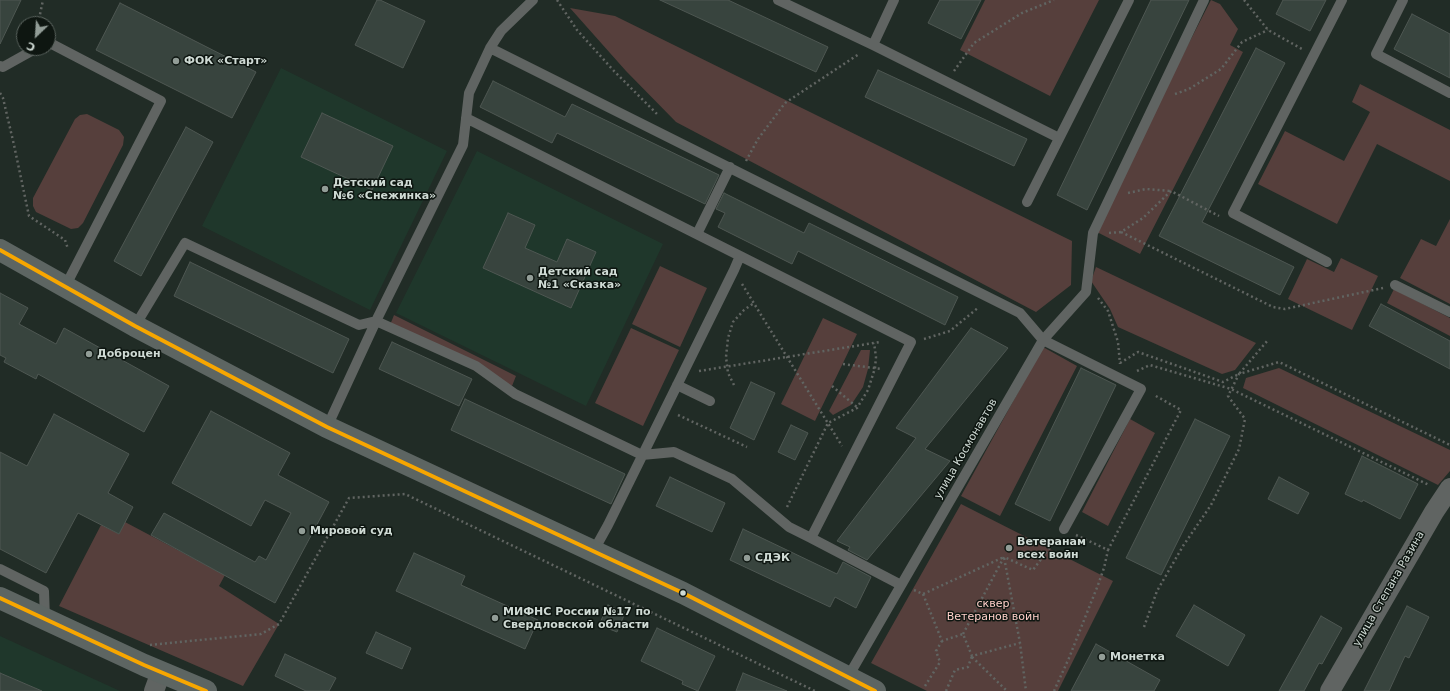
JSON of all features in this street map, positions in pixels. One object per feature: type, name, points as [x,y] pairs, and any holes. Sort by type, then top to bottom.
[{"type":"main road","points":[[0,250],[136,326],[327,427],[683,593],[874,691]]},
{"type":"main road","points":[[0,598],[153,676],[206,691]]},
{"type":"street","name":"улица Степана Разина","points":[[1330,691],[1448,490]]},
{"type":"lane","points":[[327,427],[376,321],[463,145],[469,93],[490,48],[501,31],[533,0]]},
{"type":"lane","points":[[778,0],[873,45],[1058,138]]},
{"type":"lane","points":[[873,45],[894,0]]},
{"type":"lane","points":[[1027,202],[1129,0]]},
{"type":"lane","name":"улица Космонавтов","points":[[848,677],[1043,340],[1086,292],[1093,233],[1204,0]]},
{"type":"lane","points":[[1327,262],[1232,213],[1342,0]]},
{"type":"lane","points":[[1403,0],[1376,54],[1450,93]]},
{"type":"lane","points":[[56,46],[161,101],[65,287]]},
{"type":"lane","points":[[490,48],[1020,313],[1043,340],[1141,388],[1064,529]]},
{"type":"lane","points":[[0,66],[3,68],[23,56]]},
{"type":"lane","points":[[466,118],[911,342],[811,538]]},
{"type":"lane","points":[[697,234],[730,167]]},
{"type":"lane","points":[[136,326],[185,243],[359,325],[376,321],[476,366],[515,394],[642,455],[674,452],[732,479],[789,527],[901,585]]},
{"type":"lane","points":[[593,552],[608,525],[740,256]]},
{"type":"lane","points":[[1395,285],[1450,312]]},
{"type":"lane","points":[[677,385],[710,401]]},
{"type":"lane","points":[[0,569],[44,591],[45,620]]},
{"type":"path","points":[[40,16],[43,0]]},
{"type":"path","points":[[557,0],[577,30],[614,72],[663,120]]},
{"type":"path","points":[[947,82],[974,43],[1022,13],[1054,0]]},
{"type":"path","points":[[1244,0],[1268,30],[1313,55]]},
{"type":"path","points":[[1155,102],[1189,89],[1221,69],[1242,42],[1268,30]]},
{"type":"path","points":[[740,172],[758,139],[785,104],[873,45]]},
{"type":"path","points":[[0,93],[14,145],[29,216],[65,240],[75,268]]},
{"type":"path","points":[[1110,197],[1146,189],[1171,191],[1220,216]]},
{"type":"path","points":[[1121,232],[1143,218],[1171,191]]},
{"type":"path","points":[[1093,233],[1121,232],[1273,308],[1285,309],[1395,285]]},
{"type":"path","points":[[734,270],[851,460]]},
{"type":"path","points":[[1087,283],[1108,311],[1118,342],[1121,379],[1150,365],[1231,389],[1448,490]]},
{"type":"path","points":[[911,342],[950,331],[990,298]]},
{"type":"path","points":[[734,385],[728,373],[727,367],[726,357],[728,338],[733,322],[744,310],[754,303]]},
{"type":"path","points":[[1144,627],[1157,591],[1183,546],[1211,505],[1239,449],[1245,419],[1228,396],[1239,374],[1268,340]]},
{"type":"path","points":[[682,374],[882,342]]},
{"type":"path","points":[[781,520],[828,423],[857,408],[868,390],[875,368],[876,357],[874,343]]},
{"type":"path","points":[[1106,371],[1138,352],[1223,382],[1239,374],[1279,362],[1450,445]]},
{"type":"path","points":[[843,364],[896,371]]},
{"type":"path","points":[[832,386],[872,420]]},
{"type":"path","points":[[1054,691],[1069,658],[1098,585],[1108,550],[1181,410],[1141,388]]},
{"type":"path","points":[[665,409],[747,447]]},
{"type":"path","points":[[153,676],[150,645],[262,634],[278,624],[349,498],[405,494],[815,691]]},
{"type":"path","points":[[923,594],[1004,557],[1033,570],[1064,529],[1108,550]]},
{"type":"path","points":[[925,686],[940,662],[936,651],[942,641],[963,634],[1004,557]]},
{"type":"path","points":[[1004,557],[1020,643],[1026,691]]},
{"type":"path","points":[[901,585],[923,594],[942,641]]},
{"type":"path","points":[[963,634],[972,657],[1007,691]]},
{"type":"path","points":[[972,657],[1020,643]]},
{"type":"path","points":[[946,691],[955,670],[968,667],[972,657]]},
{"type":"shaded area","name":"Детский сад №6 «Снежинка»","points":[[281,68],[447,151],[370,310],[202,226]]},
{"type":"shaded area","name":"Детский сад №1 «Сказка»","points":[[477,151],[663,244],[586,406],[396,313]]},
{"type":"shaded area","points":[[0,636],[120,691],[0,691]]},
{"type":"green space","points":[[985,0],[1099,0],[1050,96],[960,50]]},
{"type":"green space","points":[[1211,0],[1220,4],[1238,29],[1230,45],[1243,52],[1140,254],[1093,230]]},
{"type":"green space","points":[[570,8],[615,16],[1072,241],[1071,285],[1036,312],[676,122],[626,71]]},
{"type":"green space","points":[[1360,84],[1450,130],[1450,181],[1377,144],[1337,224],[1258,184],[1285,131],[1344,161],[1370,112],[1352,102]]},
{"type":"green space","points":[[87,114],[119,130],[124,137],[123,145],[83,223],[78,228],[71,229],[36,212],[33,206],[33,198],[75,119],[80,115]]},
{"type":"green space","points":[[1450,219],[1450,304],[1400,278],[1421,239],[1436,246]]},
{"type":"green space","points":[[1341,258],[1378,276],[1352,330],[1288,299],[1307,259],[1334,272]]},
{"type":"green space","points":[[660,266],[707,288],[680,347],[632,324]]},
{"type":"green space","points":[[1096,267],[1256,343],[1235,370],[1222,374],[1118,327],[1110,309],[1091,281]]},
{"type":"green space","points":[[1394,289],[1450,318],[1450,336],[1387,303]]},
{"type":"green space","points":[[394,315],[516,376],[512,386],[390,325]]},
{"type":"green space","points":[[823,318],[857,334],[815,421],[781,404]]},
{"type":"green space","points":[[631,328],[679,350],[643,426],[595,403]]},
{"type":"green space","points":[[1043,347],[1077,366],[1000,516],[961,496]]},
{"type":"green space","points":[[861,350],[870,350],[868,369],[863,387],[851,405],[833,415],[829,411]]},
{"type":"green space","points":[[1279,368],[1450,450],[1450,471],[1438,485],[1243,388],[1246,378]]},
{"type":"green space","points":[[1130,419],[1155,433],[1108,526],[1082,512]]},
{"type":"green space","name":"сквер Ветеранов войн","points":[[961,504],[1113,581],[1058,691],[927,691],[871,663]]},
{"type":"green space","points":[[125,522],[225,575],[219,586],[279,624],[243,686],[59,606],[101,525],[119,534]]},
{"type":"building","points":[[0,0],[21,0],[0,44]]},
{"type":"building","points":[[377,0],[380,0],[425,21],[403,68],[355,45]]},
{"type":"building","points":[[660,0],[728,0],[828,47],[816,72]]},
{"type":"building","points":[[940,0],[981,0],[961,39],[928,23]]},
{"type":"building","points":[[1151,0],[1189,0],[1087,210],[1057,195]]},
{"type":"building","points":[[1283,0],[1326,0],[1310,31],[1276,14]]},
{"type":"building","name":"ФОК «Старт»","points":[[120,3],[256,72],[232,118],[96,50]]},
{"type":"building","points":[[1412,14],[1450,34],[1450,78],[1394,49]]},
{"type":"building","points":[[1256,48],[1285,63],[1202,222],[1294,267],[1280,295],[1159,236]]},
{"type":"building","points":[[878,70],[1027,139],[1014,166],[865,97]]},
{"type":"building","points":[[493,81],[565,117],[572,104],[719,175],[705,204],[557,133],[552,143],[480,107]]},
{"type":"building","points":[[322,113],[393,146],[372,190],[301,157]]},
{"type":"building","points":[[186,127],[213,142],[141,276],[114,261]]},
{"type":"building","points":[[724,193],[804,233],[809,223],[958,297],[945,325],[798,251],[792,264],[718,227],[725,213],[716,209]]},
{"type":"building","points":[[508,213],[535,225],[525,248],[557,262],[567,239],[596,252],[571,308],[483,268]]},
{"type":"building","points":[[190,262],[349,339],[333,373],[174,296]]},
{"type":"building","points":[[0,293],[28,308],[19,324],[56,344],[64,328],[169,386],[144,432],[38,374],[36,379],[4,362],[6,358],[0,355]]},
{"type":"building","points":[[1381,304],[1450,341],[1450,369],[1369,326]]},
{"type":"building","points":[[971,328],[1008,348],[925,449],[950,461],[867,560],[848,550],[850,547],[837,541],[916,438],[896,428]]},
{"type":"building","points":[[392,342],[472,379],[459,406],[379,369]]},
{"type":"building","points":[[1081,368],[1116,385],[1050,521],[1015,504]]},
{"type":"building","points":[[751,382],[775,393],[754,440],[730,428]]},
{"type":"building","points":[[465,399],[625,474],[611,504],[451,430]]},
{"type":"building","points":[[211,411],[290,453],[278,475],[329,502],[275,603],[151,535],[164,513],[255,562],[259,556],[266,560],[291,513],[265,500],[251,526],[172,483]]},
{"type":"building","points":[[54,414],[129,454],[108,493],[133,507],[119,534],[78,513],[46,573],[0,549],[0,452],[27,466]]},
{"type":"building","points":[[1195,419],[1230,436],[1161,575],[1126,558]]},
{"type":"building","points":[[791,425],[808,433],[795,460],[778,452]]},
{"type":"building","points":[[1362,456],[1418,484],[1400,519],[1363,500],[1362,502],[1345,494]]},
{"type":"building","points":[[670,477],[725,503],[712,532],[656,506]]},
{"type":"building","points":[[1279,477],[1309,493],[1298,514],[1268,499]]},
{"type":"building","points":[[743,529],[837,574],[843,562],[871,577],[856,608],[835,597],[830,607],[730,560]]},
{"type":"building","points":[[414,553],[465,576],[461,585],[538,620],[525,649],[396,591]]},
{"type":"building","points":[[608,605],[625,613],[617,632],[599,625]]},
{"type":"building","points":[[1194,605],[1245,635],[1228,666],[1176,636]]},
{"type":"building","points":[[1407,606],[1429,617],[1409,658],[1405,656],[1389,691],[1364,691]]},
{"type":"building","points":[[1321,616],[1342,628],[1322,664],[1319,663],[1304,691],[1279,691]]},
{"type":"building","points":[[657,628],[715,656],[698,691],[682,684],[683,681],[641,661]]},
{"type":"building","points":[[376,632],[411,648],[402,669],[366,653]]},
{"type":"building","points":[[1096,644],[1160,680],[1154,691],[1071,691]]},
{"type":"building","points":[[285,654],[336,678],[329,691],[306,691],[275,676]]},
{"type":"building","points":[[0,673],[42,691],[0,691]]},
{"type":"building","points":[[743,673],[787,691],[736,691]]},
{"type":"transit line","points":[[0,250],[135,326],[327,427],[683,593],[875,691]]},
{"type":"transit line","points":[[0,598],[144,665],[206,691]]},
{"type":"place","name":"ФОК «Старт»","points":[[176,61]]},
{"type":"place","name":"Детский сад №6 «Снежинка»","points":[[325,189]]},
{"type":"place","name":"Детский сад №1 «Сказка»","points":[[530,278]]},
{"type":"place","name":"Доброцен","points":[[89,354]]},
{"type":"place","name":"Мировой суд","points":[[302,531]]},
{"type":"place","name":"Ветеранам всех войн","points":[[1009,548]]},
{"type":"place","name":"СДЭК","points":[[747,558]]},
{"type":"place","name":"МИФНС России №17 по Свердловской области","points":[[495,618]]},
{"type":"place","name":"Монетка","points":[[1102,657]]}]
